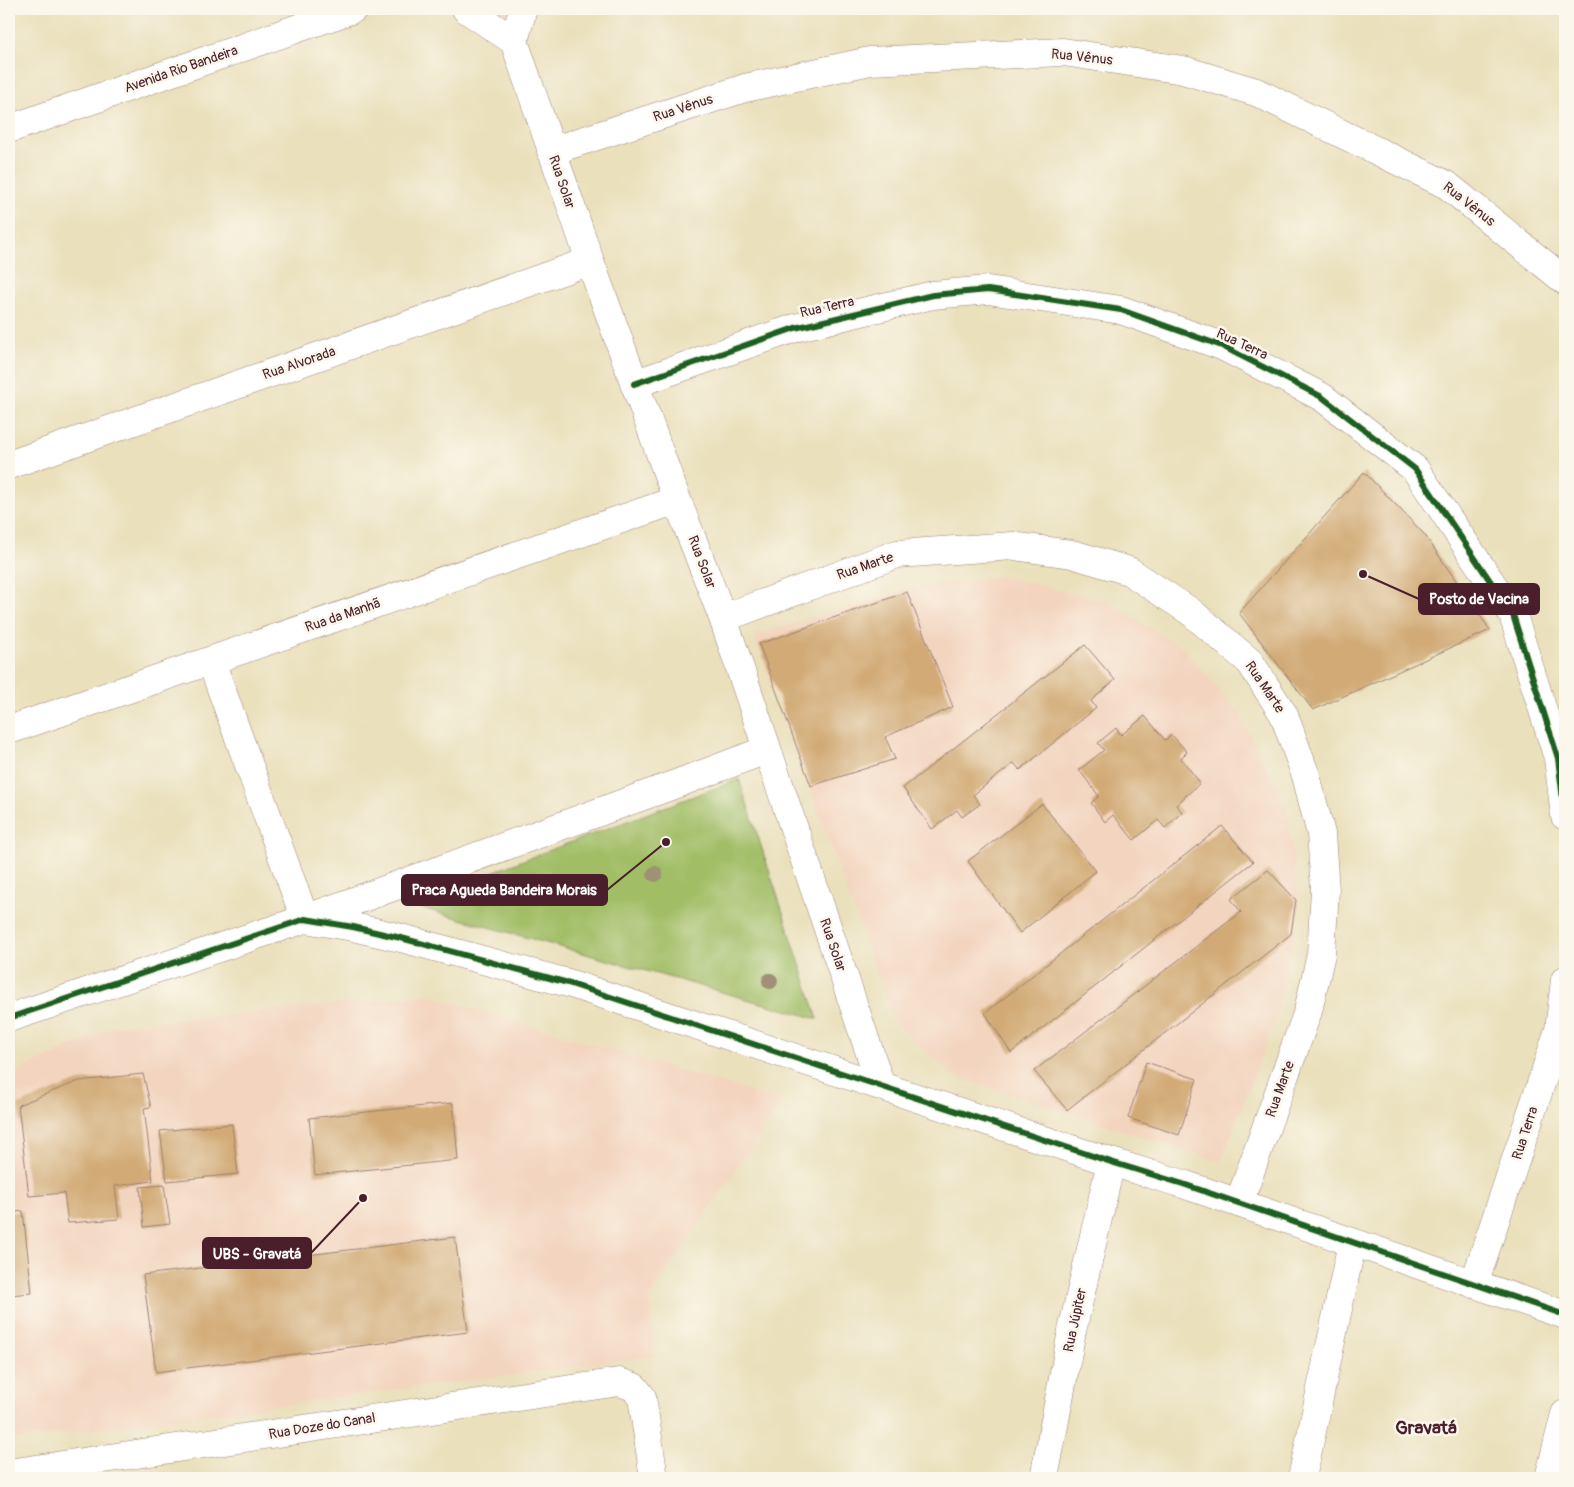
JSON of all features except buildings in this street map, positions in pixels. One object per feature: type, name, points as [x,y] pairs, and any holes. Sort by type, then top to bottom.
[{"type":"street","name":"Avenida Rio Bandeira","points":[[9,129],[353,9]]},
{"type":"street","points":[[466,9],[514,41],[523,9]]},
{"type":"street","name":"Rua Solar","points":[[514,41],[634,384],[723,618],[881,1086]]},
{"type":"street","name":"Rua Vênus","points":[[551,150],[745,88],[870,61],[1063,52],[1183,70],[1256,92],[1447,185],[1565,281]]},
{"type":"street","name":"Rua Alvorada","points":[[9,465],[590,261]]},
{"type":"street","name":"Rua Terra","points":[[634,384],[795,328],[933,295],[988,290],[1121,310],[1222,346],[1322,397],[1415,469],[1513,615],[1558,758],[1565,816]]},
{"type":"street","name":"Rua da Manhã","points":[[9,730],[677,500]]},
{"type":"street","name":"Rua Marte","points":[[723,618],[897,554],[1013,546],[1072,554],[1129,571],[1192,612],[1250,662],[1284,715],[1306,776],[1321,834],[1325,890],[1321,954],[1308,1011],[1239,1203]]},
{"type":"street","points":[[211,661],[305,919]]},
{"type":"street","points":[[9,1018],[305,919],[766,750]]},
{"type":"street","points":[[305,919],[402,938],[568,983],[1239,1203],[1565,1315]]},
{"type":"street","name":"Rua Terra","points":[[1474,1284],[1559,1030],[1565,980]]},
{"type":"street","name":"Rua Júpiter","points":[[1044,1478],[1072,1331],[1111,1162]]},
{"type":"street","points":[[1302,1478],[1352,1243]]},
{"type":"street","name":"Rua Doze do Canal","points":[[9,1473],[619,1382],[634,1387],[642,1397],[654,1478]]},
{"type":"street","points":[[1549,1478],[1565,1414]]},
{"type":"shaded area","points":[[1002,576],[1107,602],[1182,647],[1239,713],[1287,809],[1300,906],[1277,1015],[1221,1162],[953,1076],[895,1024],[754,635],[913,587]]},
{"type":"shaded area","points":[[428,995],[783,1101],[650,1296],[655,1356],[9,1441],[9,1075],[115,1026]]},
{"type":"green space","points":[[739,779],[818,1019],[407,904]]},
{"type":"cycle path","points":[[634,384],[795,328],[933,295],[988,290],[1121,310],[1222,346],[1322,397],[1415,469],[1513,615],[1558,758],[1565,816]]},
{"type":"cycle path","points":[[9,1018],[305,919],[353,927],[568,983],[1183,1184],[1565,1315]]},
{"type":"place","name":"Posto de Vacina","points":[[1363,574]]},
{"type":"place","name":"Praca Agueda Bandeira Morais","points":[[666,842]]},
{"type":"place","name":"UBS - Gravatá","points":[[363,1198]]},
{"type":"district","name":"Gravatá","points":[[1426,1428]]}]
